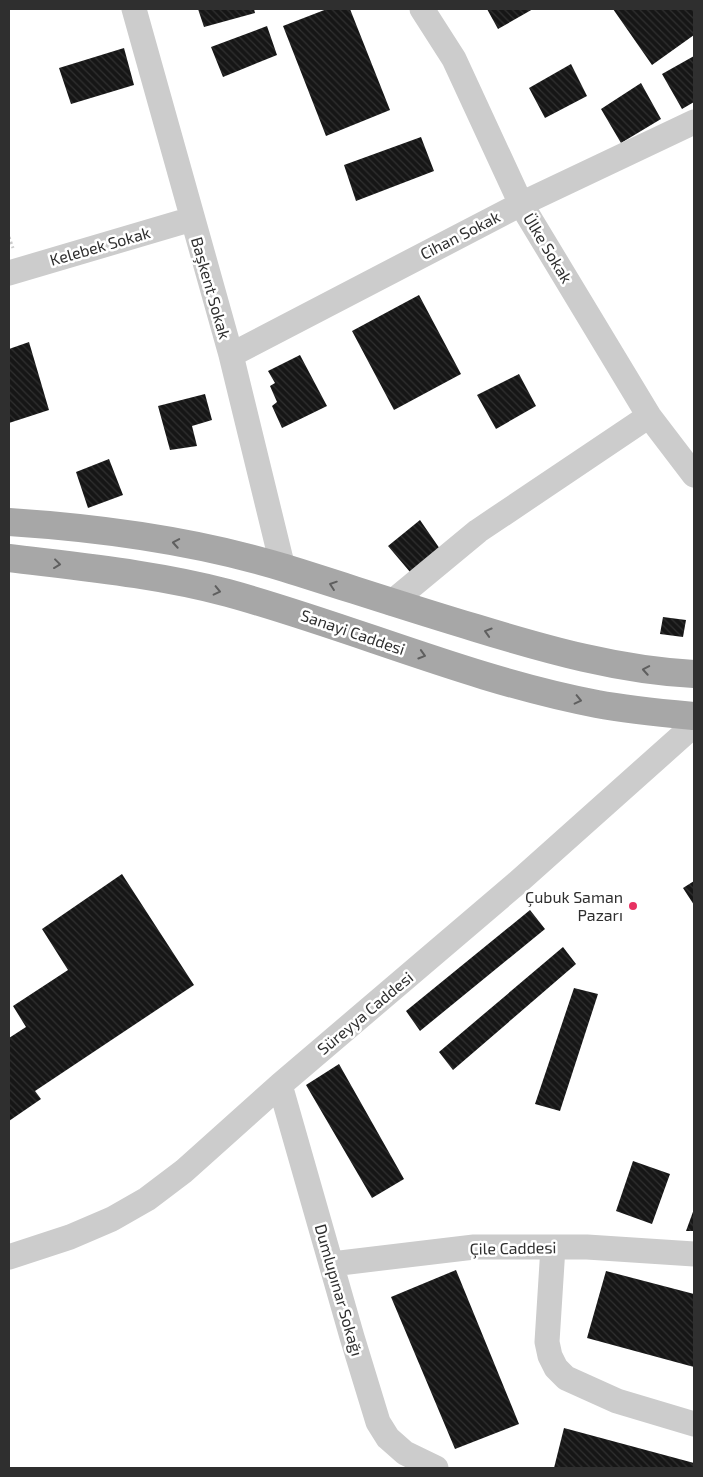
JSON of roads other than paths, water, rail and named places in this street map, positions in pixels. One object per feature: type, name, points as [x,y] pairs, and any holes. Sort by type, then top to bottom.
[{"type":"main road","points":[[9,522],[71,527],[236,555],[542,649],[659,672],[694,674]]},
{"type":"main road","name":"Sanayi Caddesi","points":[[9,558],[115,570],[207,588],[287,610],[414,653],[542,691],[634,710],[694,716]]},
{"type":"street","name":"Başkent Sokak","points":[[134,9],[231,355],[283,568]]},
{"type":"street","name":"Ülke Sokak","points":[[422,9],[454,59],[521,204],[649,416],[694,476]]},
{"type":"street","name":"Cihan Sokak","points":[[231,355],[521,204],[694,122]]},
{"type":"street","name":"Kelebek Sokak","points":[[9,273],[192,219]]},
{"type":"street","points":[[391,602],[478,531],[649,416]]},
{"type":"street","name":"Süreyya Caddesi","points":[[9,1257],[70,1237],[112,1219],[147,1199],[184,1171],[280,1085],[517,882],[694,725]]},
{"type":"street","name":"Dumlupınar Sokağı","points":[[280,1085],[378,1422],[388,1438],[405,1453],[436,1468]]},
{"type":"street","name":"Çile Caddesi","points":[[332,1264],[474,1247],[553,1247],[694,1254]]},
{"type":"street","points":[[553,1247],[547,1342],[550,1356],[556,1368],[566,1378],[617,1401],[694,1424]]},
{"type":"place","name":"Çubuk Saman Pazarı","points":[[633,906]]}]
